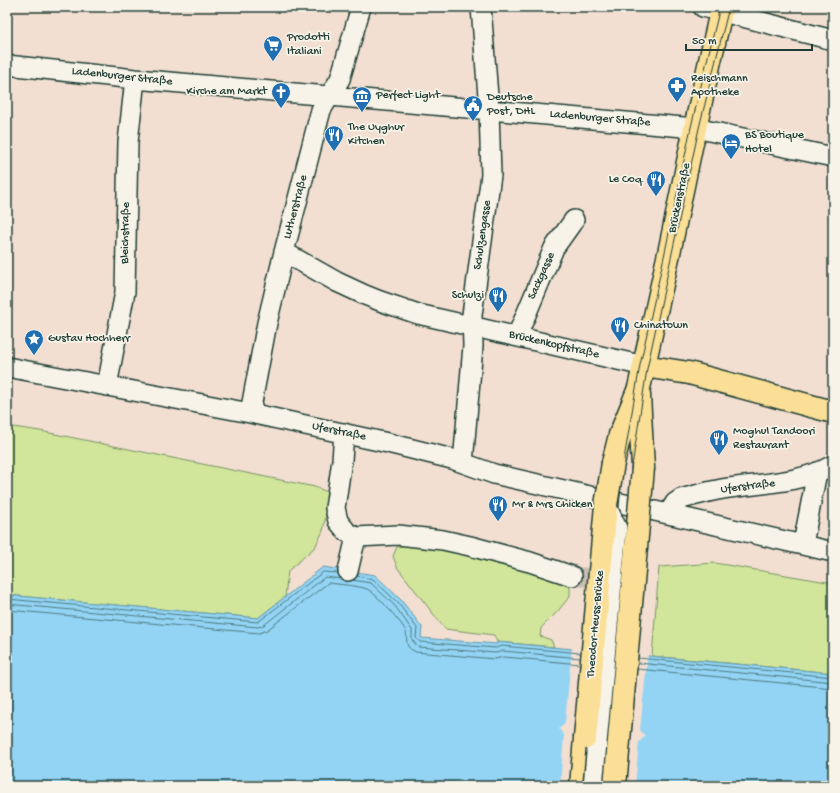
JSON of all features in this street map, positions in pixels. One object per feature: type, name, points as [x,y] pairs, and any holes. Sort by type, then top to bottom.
[{"type":"main road","name":"Brückenstraße","points":[[613,462],[620,436],[639,388],[644,366],[694,128],[715,9]]},
{"type":"main road","name":"Brückenkopfstraße","points":[[644,366],[689,373],[833,412]]},
{"type":"main road","name":"Brückenstraße","points":[[615,786],[644,468],[639,388]]},
{"type":"main road","name":"Theodor-Heuss-Brücke","points":[[581,786],[606,505],[613,462]]},
{"type":"street","name":"Lutherstraße","points":[[250,413],[267,323],[321,110],[340,79],[361,7]]},
{"type":"street","name":"Schulzengasse","points":[[463,463],[473,346],[472,315],[491,175],[489,109],[481,7]]},
{"type":"street","points":[[715,9],[833,40]]},
{"type":"street","name":"Ladenburger Straße","points":[[7,65],[135,79],[694,128],[833,157]]},
{"type":"street","name":"Bleichstraße","points":[[107,386],[125,292],[128,142],[135,79]]},
{"type":"street","name":"Sackgasse","points":[[517,336],[554,248],[574,220]]},
{"type":"street","name":"Brückenkopfstraße","points":[[284,252],[337,282],[380,302],[418,314],[644,366]]},
{"type":"street","name":"Uferstraße","points":[[7,367],[250,413],[344,433],[437,455],[494,474],[833,552]]},
{"type":"street","points":[[344,433],[342,460],[335,508],[338,521],[347,532],[356,537],[398,535],[443,540],[530,562],[572,576]]},
{"type":"street","points":[[803,544],[825,469]]},
{"type":"street","name":"Uferstraße","points":[[668,514],[675,503],[680,499],[727,488],[779,483],[802,478],[825,469]]},
{"type":"street","points":[[593,786],[617,528],[606,505]]},
{"type":"street","points":[[348,571],[356,537]]},
{"type":"green space","points":[[7,426],[40,431],[315,487],[330,493],[323,531],[315,547],[288,571],[285,597],[258,618],[7,595]]},
{"type":"green space","points":[[412,544],[450,547],[570,582],[570,596],[541,628],[540,636],[551,640],[554,647],[497,642],[494,635],[445,629],[397,567],[393,556],[397,547]]},
{"type":"green space","points":[[715,563],[833,583],[833,673],[652,656],[659,567]]},
{"type":"water","points":[[323,567],[375,575],[401,600],[422,627],[421,638],[497,644],[497,642],[833,673],[833,786],[7,786],[7,595],[258,618]]},
{"type":"pier","points":[[572,646],[648,653],[640,730],[645,736],[639,742],[635,786],[560,786],[564,735],[559,729],[565,723]]},
{"type":"tunnel","points":[[572,576],[615,580]]},
{"type":"tram line","points":[[593,786],[623,465],[640,365],[691,127],[720,7]]},
{"type":"tram line","points":[[602,786],[632,466],[647,369],[699,128],[729,7]]},
{"type":"place","name":"Prodotti Italiani","points":[[273,62]]},
{"type":"place","name":"Reischmann Apotheke","points":[[677,103]]},
{"type":"place","name":"Kirche am Markt","points":[[281,109]]},
{"type":"place","name":"Perfect Light","points":[[362,113]]},
{"type":"place","name":"Deutsche Post, DHL","points":[[473,122]]},
{"type":"place","name":"The Uyghur Kitchen","points":[[334,152]]},
{"type":"place","name":"BS Boutique Hotel","points":[[731,160]]},
{"type":"place","name":"Le Coq","points":[[656,197]]},
{"type":"place","name":"Schulzi","points":[[498,313]]},
{"type":"place","name":"Chinatown","points":[[620,343]]},
{"type":"place","name":"Gustav Hochherr","points":[[34,356]]},
{"type":"place","name":"Moghul Tandoori Restaurant","points":[[719,456]]},
{"type":"place","name":"Mr & Mrs Chicken","points":[[498,522]]}]
